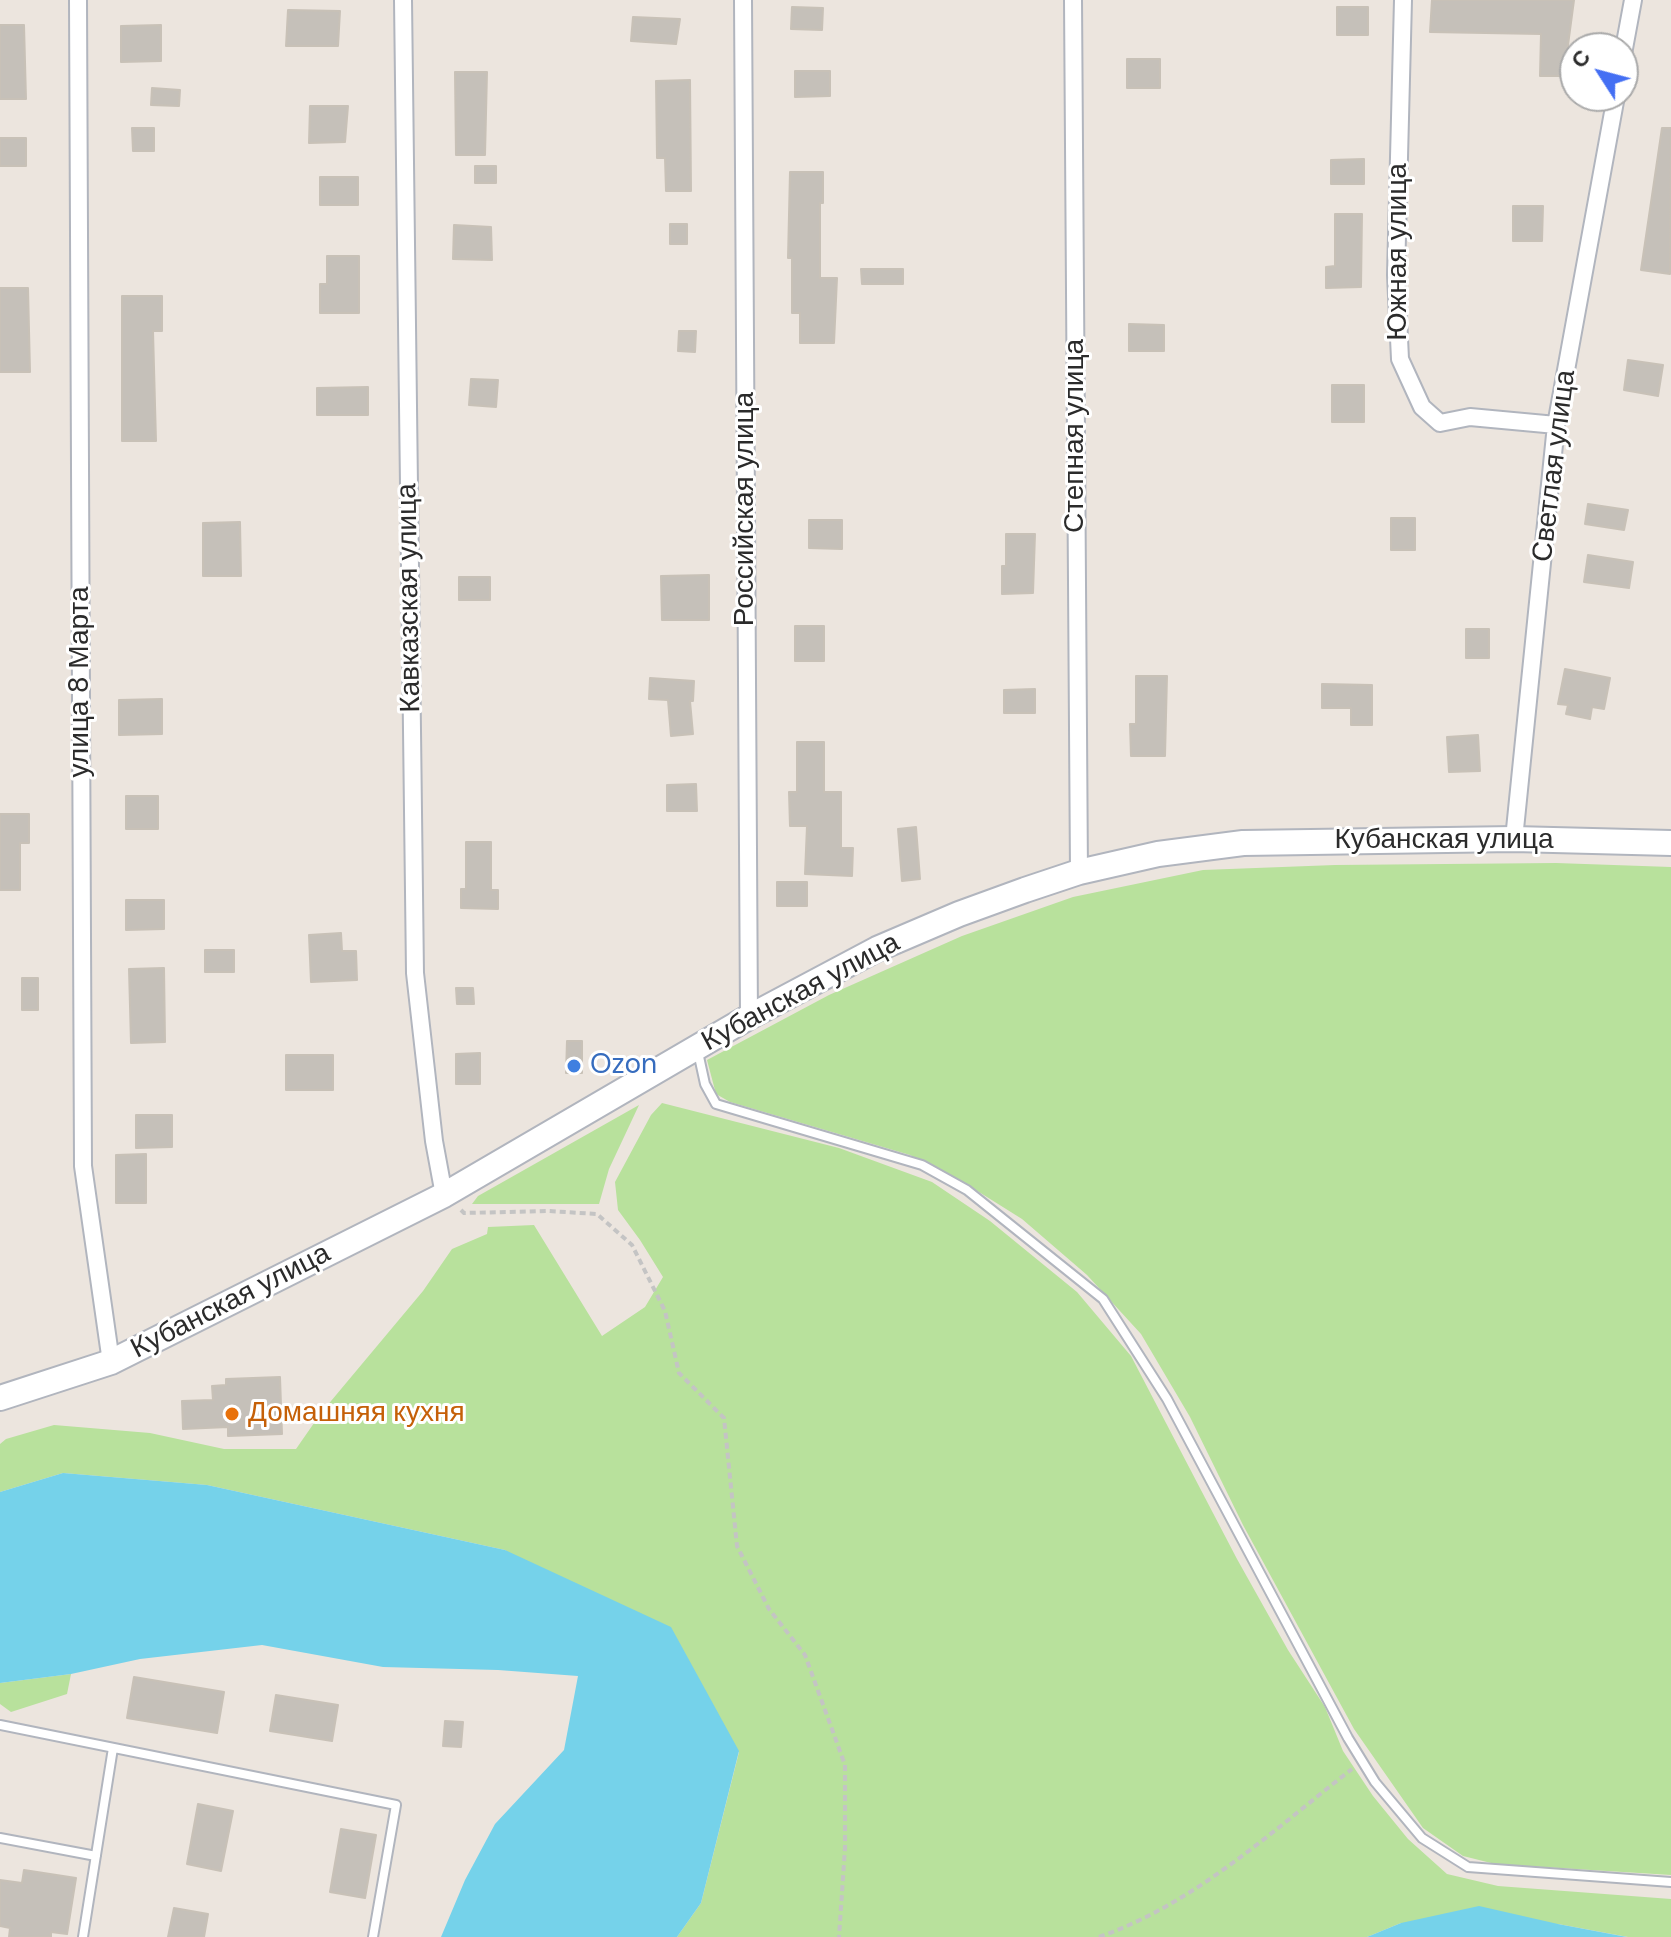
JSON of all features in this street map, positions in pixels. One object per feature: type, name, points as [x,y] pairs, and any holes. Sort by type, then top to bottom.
[{"type":"main road","name":"Кубанская улица","points":[[0,1398],[111,1362],[444,1195],[749,1017],[877,949],[959,914],[1079,872],[1158,854],[1243,843],[1514,839],[1671,843]]},
{"type":"street","name":"улица 8 Марта","points":[[78,0],[83,1166],[111,1362]]},
{"type":"street","name":"Кавказская улица","points":[[403,0],[415,973],[434,1141],[444,1195]]},
{"type":"street","name":"Российская улица","points":[[743,0],[749,1017]]},
{"type":"street","name":"Степная улица","points":[[1073,0],[1079,872]]},
{"type":"street","name":"Южная улица","points":[[1403,0],[1396,275],[1400,359],[1422,407],[1440,423],[1470,417],[1556,425]]},
{"type":"street","points":[[1627,32],[1633,0]]},
{"type":"street","name":"Светлая улица","points":[[1514,839],[1556,425],[1613,112]]},
{"type":"lane","points":[[697,1047],[705,1084],[716,1104],[922,1165],[967,1190],[1103,1299],[1167,1399],[1362,1761],[1375,1782],[1422,1838],[1468,1867],[1671,1882]]},
{"type":"lane","points":[[0,1725],[396,1805],[373,1937]]},
{"type":"lane","points":[[83,1937],[113,1748]]},
{"type":"lane","points":[[0,1838],[96,1856]]},
{"type":"path","points":[[444,1195],[464,1213],[548,1211],[597,1214],[632,1245],[665,1311],[679,1373],[724,1418],[737,1546],[769,1609],[805,1655],[845,1765],[845,1848],[839,1937]]},
{"type":"path","points":[[1099,1937],[1135,1924],[1237,1861],[1362,1761]]},
{"type":"green space","points":[[1556,863],[1671,867],[1671,1875],[1495,1864],[1463,1856],[1423,1828],[1354,1729],[1243,1525],[1190,1417],[1141,1334],[1087,1275],[1022,1219],[963,1182],[910,1155],[730,1102],[716,1094],[707,1060],[829,995],[962,936],[1073,897],[1203,870]]},
{"type":"green space","points":[[662,1103],[839,1148],[932,1182],[990,1221],[1077,1292],[1131,1356],[1237,1559],[1288,1650],[1325,1707],[1343,1751],[1373,1796],[1408,1839],[1447,1874],[1498,1886],[1671,1899],[1671,1937],[1628,1937],[1558,1924],[1401,1923],[1367,1937],[677,1937],[701,1903],[739,1752],[505,1550],[207,1485],[63,1473],[0,1492],[0,1444],[6,1439],[54,1425],[150,1433],[224,1449],[296,1449],[321,1413],[423,1291],[452,1249],[487,1234],[488,1227],[534,1225],[602,1336],[645,1307],[663,1277],[618,1210],[615,1182],[651,1115]]},
{"type":"green space","points":[[639,1105],[609,1169],[599,1204],[472,1204],[478,1196]]},
{"type":"green space","points":[[71,1674],[67,1694],[11,1712],[0,1704],[0,1683]]},
{"type":"water","points":[[63,1473],[207,1485],[505,1550],[671,1627],[739,1751],[701,1903],[677,1937],[441,1937],[465,1880],[495,1824],[564,1750],[578,1676],[383,1667],[262,1645],[140,1659],[71,1674],[0,1683],[0,1492]]},
{"type":"water","points":[[1479,1906],[1627,1937],[1367,1937],[1401,1923]]},
{"type":"building","points":[[1432,0],[1574,0],[1570,32],[1559,32],[1559,76],[1540,76],[1541,34],[1430,32]]},
{"type":"building","points":[[792,7],[823,8],[822,30],[791,29]]},
{"type":"building","points":[[1337,7],[1368,7],[1368,35],[1337,35]]},
{"type":"building","points":[[288,10],[340,11],[338,46],[286,46]]},
{"type":"building","points":[[633,17],[680,19],[676,44],[631,41]]},
{"type":"building","points":[[0,25],[24,25],[26,99],[0,99]]},
{"type":"building","points":[[161,25],[161,61],[121,62],[121,26]]},
{"type":"building","points":[[1127,59],[1160,59],[1160,88],[1127,88]]},
{"type":"building","points":[[795,71],[830,71],[830,96],[795,97]]},
{"type":"building","points":[[455,72],[487,72],[485,155],[456,155]]},
{"type":"building","points":[[690,80],[691,191],[666,191],[665,158],[657,158],[656,81]]},
{"type":"building","points":[[152,88],[180,90],[179,106],[151,105]]},
{"type":"building","points":[[310,106],[348,106],[345,142],[309,143]]},
{"type":"building","points":[[132,128],[154,128],[154,151],[133,151]]},
{"type":"building","points":[[1662,128],[1671,128],[1670,274],[1641,270]]},
{"type":"building","points":[[0,138],[26,138],[26,166],[0,166]]},
{"type":"building","points":[[1364,159],[1364,184],[1331,184],[1331,160]]},
{"type":"building","points":[[475,166],[496,166],[496,183],[475,183]]},
{"type":"building","points":[[790,172],[823,172],[820,278],[837,278],[834,343],[800,343],[800,313],[792,313],[792,258],[788,258]]},
{"type":"building","points":[[320,177],[358,177],[358,205],[320,205]]},
{"type":"building","points":[[1513,206],[1543,206],[1542,241],[1513,241]]},
{"type":"building","points":[[1335,214],[1362,214],[1361,287],[1326,288],[1326,267],[1335,266]]},
{"type":"building","points":[[670,224],[687,224],[687,244],[670,244]]},
{"type":"building","points":[[454,225],[491,227],[492,260],[453,259]]},
{"type":"building","points":[[327,256],[359,256],[359,313],[320,313],[320,284],[327,284]]},
{"type":"building","points":[[861,269],[903,269],[903,284],[862,284]]},
{"type":"building","points":[[0,288],[28,288],[30,372],[0,372]]},
{"type":"building","points":[[122,296],[162,296],[162,331],[153,331],[156,441],[122,441]]},
{"type":"building","points":[[1129,324],[1164,325],[1164,351],[1129,351]]},
{"type":"building","points":[[679,331],[696,331],[695,352],[678,351]]},
{"type":"building","points":[[1628,360],[1663,365],[1658,396],[1624,390]]},
{"type":"building","points":[[471,379],[498,380],[496,407],[469,405]]},
{"type":"building","points":[[1332,385],[1364,385],[1364,422],[1332,422]]},
{"type":"building","points":[[368,387],[368,415],[317,415],[317,388]]},
{"type":"building","points":[[1588,504],[1628,510],[1624,530],[1585,524]]},
{"type":"building","points":[[1391,518],[1415,518],[1415,550],[1391,550]]},
{"type":"building","points":[[809,520],[842,520],[842,549],[809,548]]},
{"type":"building","points":[[240,522],[241,576],[203,576],[203,523]]},
{"type":"building","points":[[1006,534],[1035,534],[1033,593],[1002,594]]},
{"type":"building","points":[[1588,555],[1633,562],[1629,588],[1584,582]]},
{"type":"building","points":[[709,575],[709,620],[662,620],[661,576]]},
{"type":"building","points":[[459,577],[490,577],[490,600],[459,600]]},
{"type":"building","points":[[795,626],[824,626],[824,661],[795,661]]},
{"type":"building","points":[[1466,629],[1489,629],[1489,658],[1466,658]]},
{"type":"building","points":[[1565,669],[1610,678],[1604,709],[1592,707],[1590,719],[1566,714],[1568,705],[1558,704]]},
{"type":"building","points":[[1136,676],[1167,676],[1165,756],[1131,756],[1130,724],[1136,724]]},
{"type":"building","points":[[650,678],[694,681],[693,701],[690,701],[693,734],[671,736],[668,700],[649,699]]},
{"type":"building","points":[[1322,684],[1372,685],[1372,725],[1351,725],[1351,708],[1322,708]]},
{"type":"building","points":[[1035,689],[1035,713],[1004,713],[1004,690]]},
{"type":"building","points":[[162,699],[162,734],[119,735],[119,700]]},
{"type":"building","points":[[1478,735],[1480,771],[1449,772],[1447,737]]},
{"type":"building","points":[[797,742],[824,742],[824,792],[841,792],[841,848],[853,848],[852,876],[805,874],[807,826],[790,826],[789,792],[797,792]]},
{"type":"building","points":[[696,784],[697,811],[667,811],[667,785]]},
{"type":"building","points":[[126,796],[158,796],[158,829],[126,829]]},
{"type":"building","points":[[0,814],[29,814],[29,843],[20,843],[20,890],[0,890]]},
{"type":"building","points":[[916,827],[920,879],[902,881],[898,829]]},
{"type":"building","points":[[466,842],[491,842],[491,890],[498,890],[498,909],[461,908],[461,889],[466,889]]},
{"type":"building","points":[[777,882],[807,882],[807,906],[777,906]]},
{"type":"building","points":[[126,900],[164,900],[164,929],[126,930]]},
{"type":"building","points":[[341,933],[342,951],[356,951],[357,980],[311,982],[309,935]]},
{"type":"building","points":[[205,950],[234,950],[234,972],[205,972]]},
{"type":"building","points":[[164,968],[165,1042],[131,1043],[129,969]]},
{"type":"building","points":[[22,978],[38,978],[38,1010],[22,1010]]},
{"type":"building","points":[[456,988],[473,988],[474,1004],[457,1004]]},
{"type":"building","points":[[567,1041],[582,1041],[582,1073],[566,1073]]},
{"type":"building","points":[[480,1053],[480,1084],[456,1084],[456,1054]]},
{"type":"building","points":[[286,1055],[333,1055],[333,1090],[286,1090]]},
{"type":"building","points":[[136,1115],[172,1115],[172,1147],[136,1148]]},
{"type":"building","points":[[146,1154],[146,1203],[116,1203],[116,1155]]},
{"type":"building","name":"Домашняя кухня","points":[[280,1377],[282,1434],[228,1436],[228,1427],[183,1429],[182,1401],[213,1400],[212,1386],[226,1385],[226,1379]]},
{"type":"building","points":[[134,1677],[224,1692],[217,1733],[127,1718]]},
{"type":"building","points":[[276,1695],[338,1705],[332,1741],[270,1731]]},
{"type":"building","points":[[445,1721],[463,1722],[461,1747],[443,1746]]},
{"type":"building","points":[[198,1804],[233,1811],[221,1871],[187,1864]]},
{"type":"building","points":[[341,1829],[376,1835],[365,1898],[330,1892]]},
{"type":"building","points":[[24,1870],[76,1878],[67,1934],[51,1932],[51,1937],[9,1937],[10,1928],[0,1926],[0,1880],[22,1883]]},
{"type":"building","points":[[174,1908],[208,1914],[204,1937],[168,1937]]},
{"type":"place","name":"Ozon","points":[[574,1066]]},
{"type":"place","name":"Домашняя кухня","points":[[232,1414]]}]
